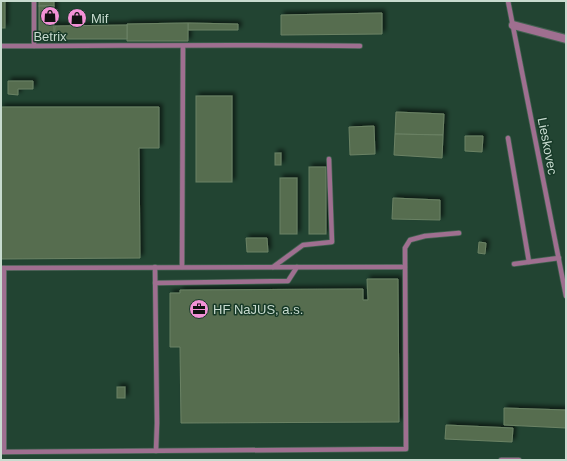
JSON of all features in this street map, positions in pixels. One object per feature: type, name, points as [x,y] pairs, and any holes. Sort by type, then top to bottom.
[{"type":"street","points":[[513,25],[566,39]]},
{"type":"lane","points":[[34,1],[34,46]]},
{"type":"lane","name":"Lieskovec","points":[[508,1],[566,296]]},
{"type":"lane","points":[[1,46],[183,46],[275,44],[360,46]]},
{"type":"lane","points":[[182,267],[183,46]]},
{"type":"lane","points":[[508,138],[529,262]]},
{"type":"lane","points":[[273,267],[303,245],[332,242],[329,159]]},
{"type":"lane","points":[[404,266],[2,268],[3,452],[406,449],[404,248],[410,240],[425,236],[459,233]]},
{"type":"lane","points":[[514,264],[558,258]]},
{"type":"lane","points":[[155,267],[156,451]]},
{"type":"lane","points":[[155,283],[288,281],[297,267]]},
{"type":"lane","points":[[501,460],[519,460]]},
{"type":"building","points":[[1,1],[5,1],[5,28],[1,28]]},
{"type":"building","points":[[39,1],[54,1],[54,6],[39,6]]},
{"type":"building","points":[[39,6],[54,6],[54,34],[39,34]]},
{"type":"building","points":[[382,13],[382,34],[281,35],[281,15]]},
{"type":"building","points":[[188,23],[238,24],[238,30],[188,30]]},
{"type":"building","points":[[188,23],[188,41],[127,41],[127,24]]},
{"type":"building","points":[[127,25],[127,39],[54,39],[55,26]]},
{"type":"building","points":[[8,81],[33,81],[33,89],[18,89],[18,95],[8,94]]},
{"type":"building","points":[[196,96],[232,96],[232,182],[196,182]]},
{"type":"building","points":[[1,107],[159,107],[159,148],[139,148],[140,258],[1,259]]},
{"type":"building","points":[[396,112],[444,114],[443,135],[395,134]]},
{"type":"building","points":[[374,126],[375,154],[350,155],[349,127]]},
{"type":"building","points":[[395,134],[443,135],[442,158],[394,155]]},
{"type":"building","points":[[465,136],[483,136],[482,152],[465,151]]},
{"type":"building","points":[[275,153],[281,153],[281,165],[275,165]]},
{"type":"building","points":[[309,167],[326,167],[326,234],[309,234]]},
{"type":"building","points":[[280,178],[297,178],[297,234],[280,234]]},
{"type":"building","points":[[393,198],[440,200],[440,220],[392,219]]},
{"type":"building","points":[[246,238],[267,238],[268,252],[247,252]]},
{"type":"building","points":[[479,242],[486,243],[485,254],[478,253]]},
{"type":"building","points":[[367,279],[398,279],[399,422],[181,423],[180,347],[170,347],[170,293],[180,293],[180,290],[363,289],[363,300],[368,300]]},
{"type":"building","points":[[117,387],[125,387],[125,398],[117,398]]},
{"type":"building","points":[[504,408],[566,410],[566,428],[504,425]]},
{"type":"building","points":[[446,425],[513,428],[512,442],[445,439]]},
{"type":"place","name":"Betrix","points":[[50,16]]},
{"type":"place","name":"Mif","points":[[77,18]]},
{"type":"place","name":"HF NaJUS, a.s.","points":[[199,309]]}]
